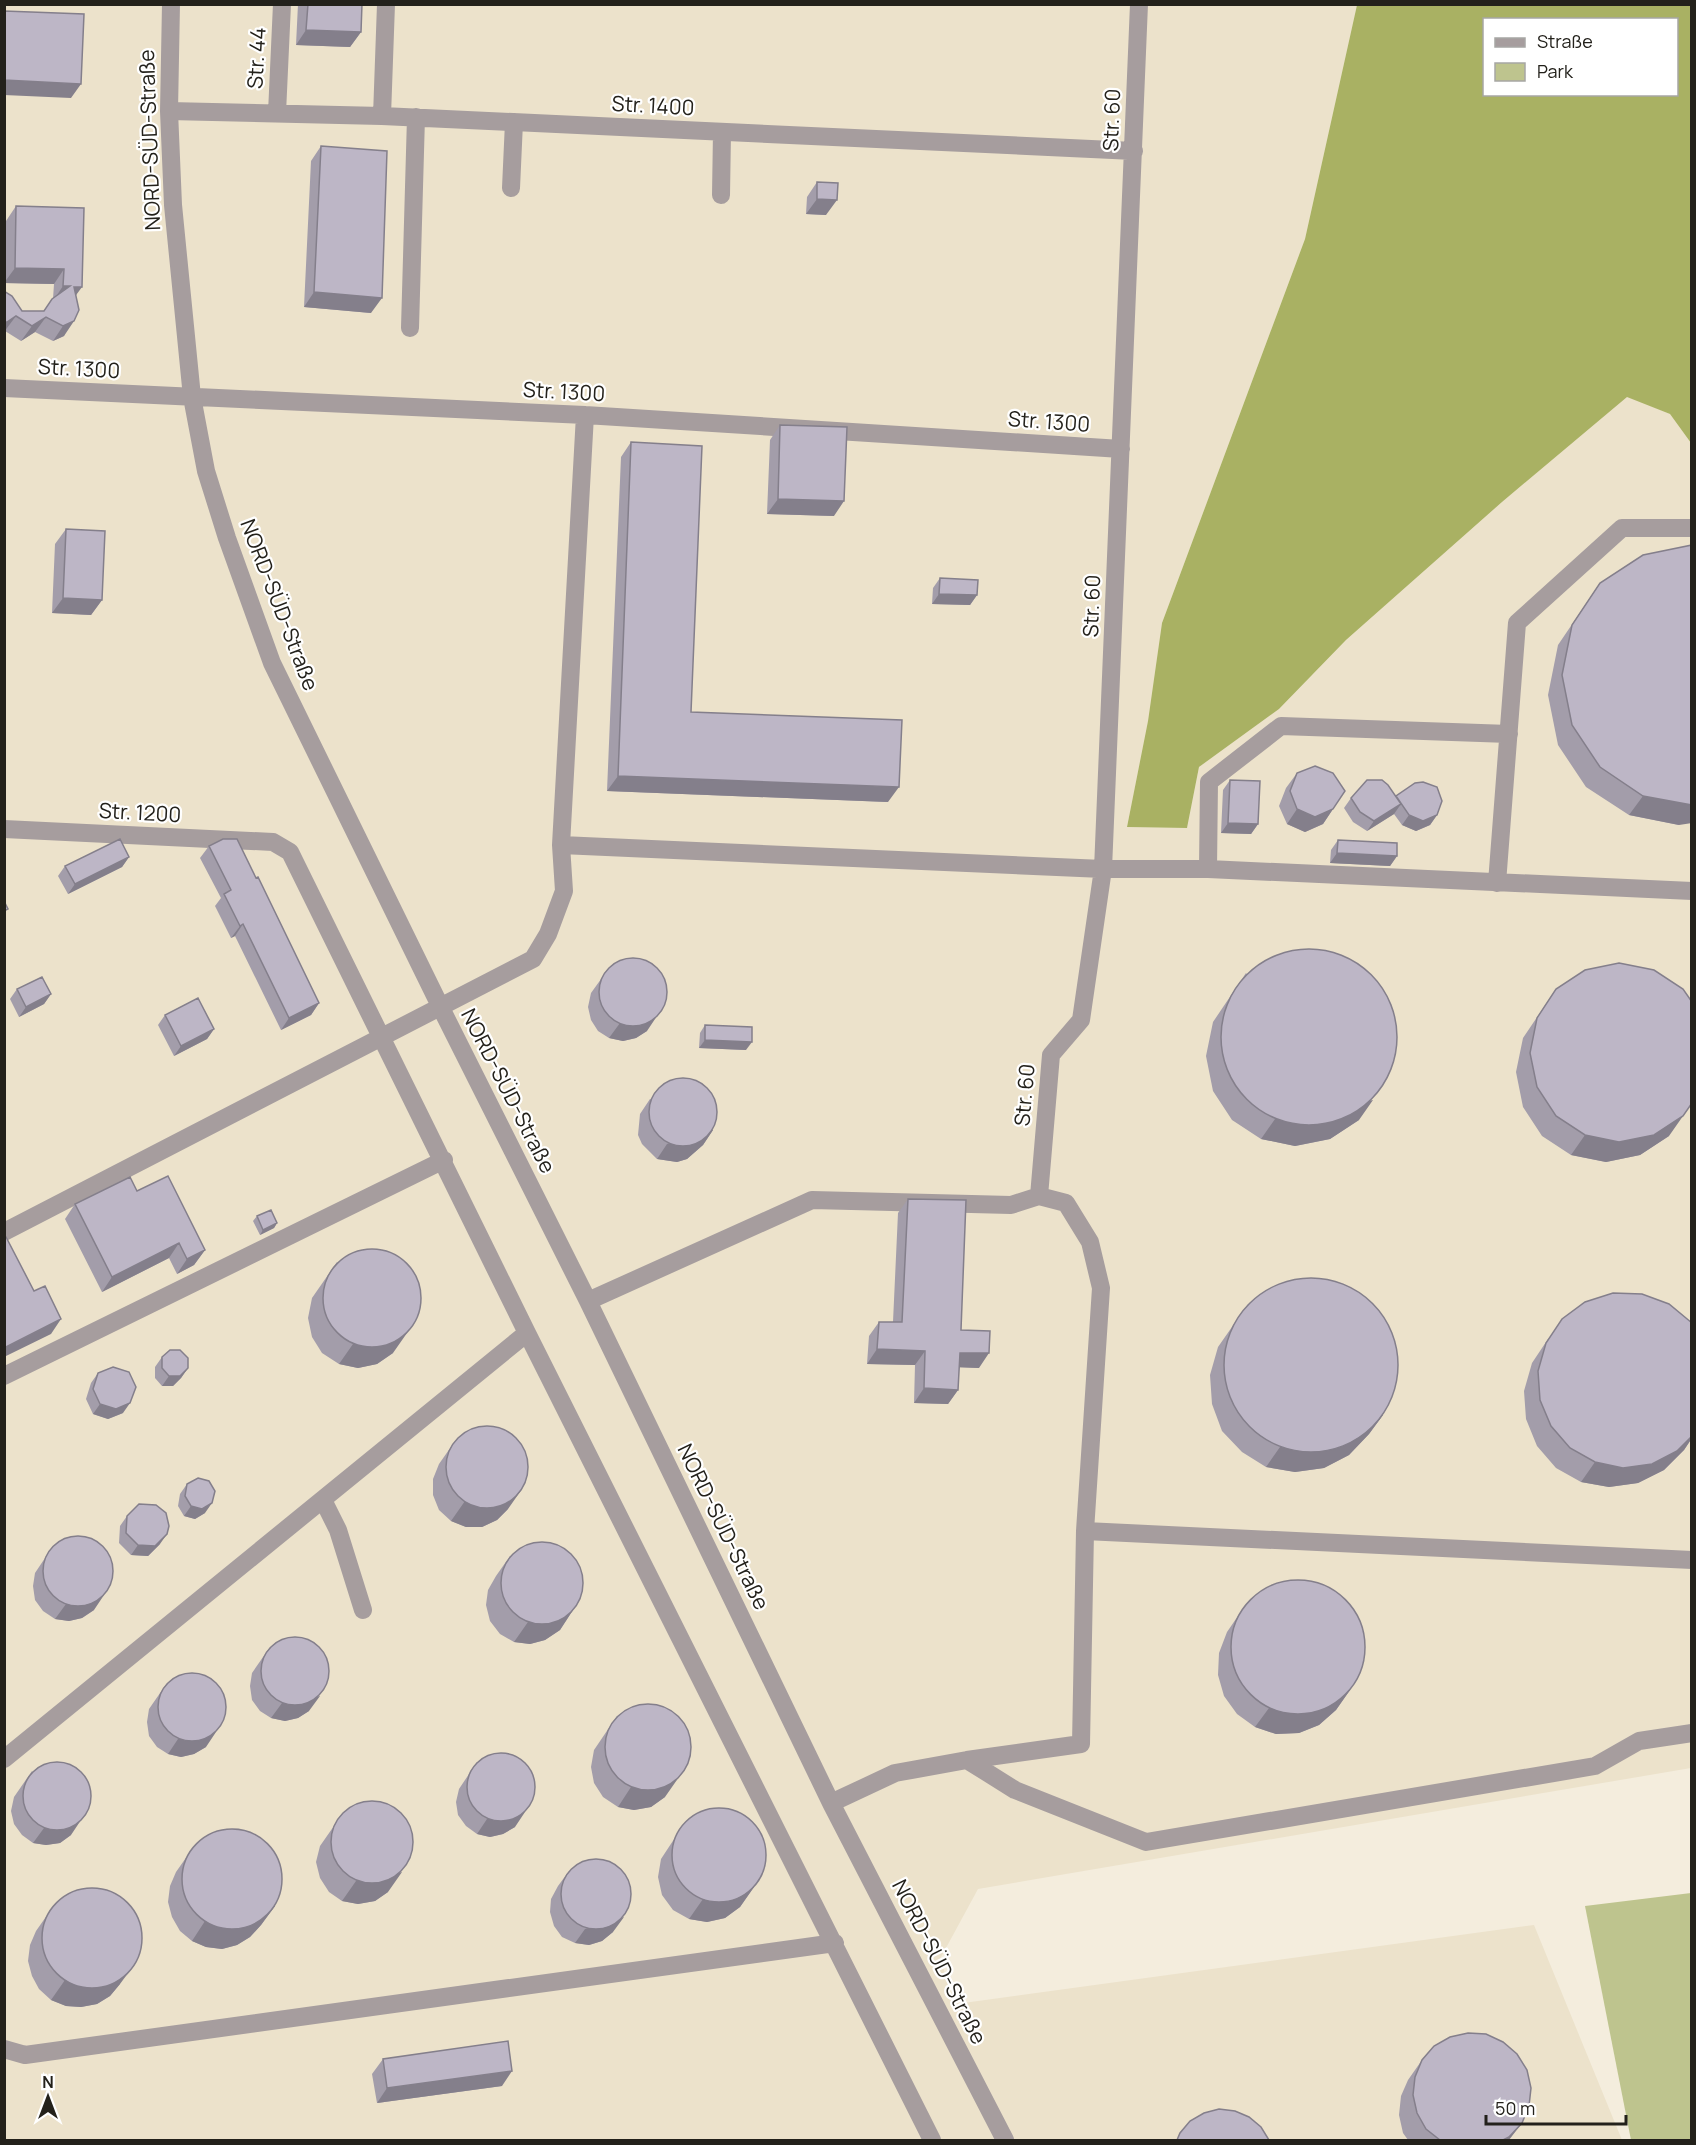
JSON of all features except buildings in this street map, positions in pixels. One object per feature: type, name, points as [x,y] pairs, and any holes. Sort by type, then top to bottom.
[{"type":"lane","name":"NORD-SÜD-Straße","points":[[171,4],[169,111],[173,205],[192,397],[206,471],[227,538],[272,663],[588,1301],[831,1803],[1005,2140]]},
{"type":"lane","name":"Str. 44","points":[[277,113],[282,4]]},
{"type":"lane","points":[[382,116],[386,4]]},
{"type":"lane","name":"Str. 60","points":[[1039,1196],[1051,1055],[1081,1020],[1103,869],[1139,4]]},
{"type":"lane","name":"Str. 1400","points":[[169,111],[416,117],[1134,151]]},
{"type":"lane","points":[[410,328],[416,117]]},
{"type":"lane","points":[[511,188],[514,122]]},
{"type":"lane","points":[[721,195],[722,132]]},
{"type":"lane","name":"Str. 1300","points":[[4,388],[585,415],[1121,449]]},
{"type":"lane","points":[[4,1232],[533,959],[548,934],[564,891],[561,845],[585,415]]},
{"type":"lane","points":[[1497,883],[1517,623],[1622,528],[1692,528]]},
{"type":"lane","points":[[1208,869],[1209,782],[1281,726],[1509,734]]},
{"type":"lane","name":"Str. 1200","points":[[4,829],[273,842],[290,852],[381,1036]]},
{"type":"lane","points":[[561,845],[1103,869],[1208,869],[1692,891]]},
{"type":"lane","points":[[381,1036],[444,1160],[527,1333],[932,2140]]},
{"type":"lane","points":[[4,1376],[444,1160]]},
{"type":"lane","points":[[588,1301],[812,1200],[1011,1205],[1039,1196],[1066,1203],[1090,1242],[1101,1288],[1085,1531],[1081,1744],[895,1773],[831,1803]]},
{"type":"lane","points":[[4,1759],[527,1333]]},
{"type":"lane","points":[[323,1500],[338,1530],[363,1610]]},
{"type":"lane","points":[[1085,1531],[1692,1560]]},
{"type":"lane","points":[[967,1760],[1015,1790],[1146,1842],[1594,1766],[1639,1741],[1692,1733]]},
{"type":"lane","points":[[4,2049],[25,2055],[835,1943]]},
{"type":"shaded area","points":[[5,5],[1357,5],[1305,239],[1162,623],[1148,721],[1127,827],[1187,828],[1199,767],[1279,709],[1346,640],[1502,502],[1627,396],[1670,414],[1691,443],[1691,1768],[978,1889],[940,1959],[956,2004],[1534,1925],[1622,2140],[5,2140]]},
{"type":"green space","points":[[1357,5],[1691,5],[1691,443],[1670,414],[1627,397],[1502,502],[1346,640],[1279,709],[1199,767],[1187,828],[1127,827],[1148,721],[1162,623],[1305,239]]},
{"type":"green space","points":[[1691,1893],[1691,2140],[1631,2140],[1585,1906]]}]
